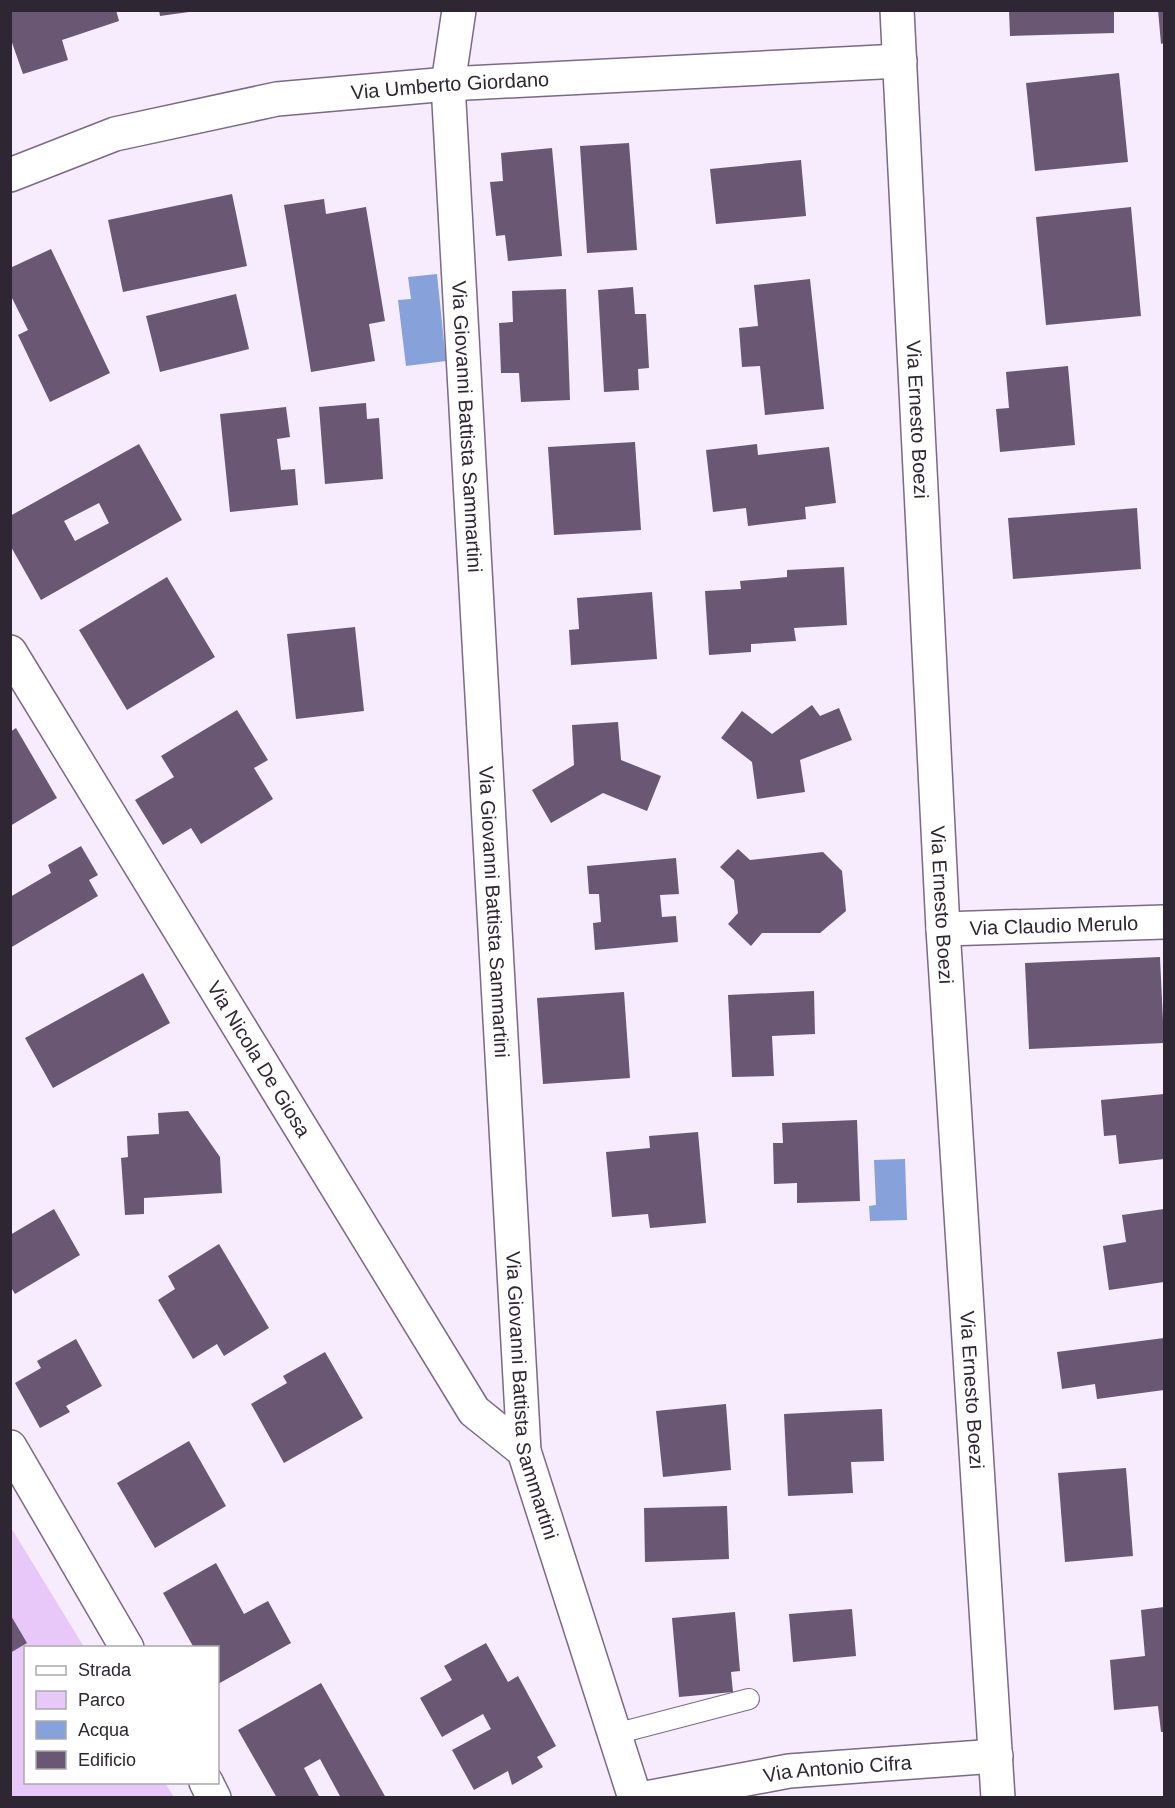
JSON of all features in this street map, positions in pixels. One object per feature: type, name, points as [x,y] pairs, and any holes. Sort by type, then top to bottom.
[{"type":"street","name":"Via Giovanni Battista Sammartini","points":[[459,10],[448,84],[524,1451],[635,1797]]},
{"type":"street","name":"Via Ernesto Boezi","points":[[897,10],[943,929],[998,1797]]},
{"type":"street","name":"Via Umberto Giordano","points":[[10,175],[115,134],[277,99],[448,84],[900,61]]},
{"type":"street","name":"Via Nicola De Giosa","points":[[10,652],[474,1411],[524,1451]]},
{"type":"street","name":"Via Claudio Merulo","points":[[943,929],[1164,922]]},
{"type":"street","points":[[10,1447],[126,1646]]},
{"type":"street","name":"Via Antonio Cifra","points":[[645,1797],[789,1771],[996,1756]]},
{"type":"lane","points":[[615,1734],[749,1699]]},
{"type":"green space","points":[[10,1526],[83,1646],[24,1646],[24,1784],[166,1784],[174,1797],[11,1797]]},
{"type":"water","points":[[437,274],[446,361],[406,366],[398,300],[411,299],[408,277]]},
{"type":"water","points":[[905,1159],[907,1220],[870,1221],[869,1206],[876,1205],[874,1160]]},
{"type":"building","points":[[10,10],[116,10],[119,21],[62,40],[68,60],[23,74],[10,37]]},
{"type":"building","points":[[159,10],[189,10],[189,12],[160,16]]},
{"type":"building","points":[[1009,10],[1114,10],[1114,33],[1010,36]]},
{"type":"building","points":[[1158,10],[1164,10],[1164,43],[1161,44]]},
{"type":"building","points":[[1119,73],[1128,162],[1035,171],[1026,83]]},
{"type":"building","points":[[629,143],[637,250],[587,253],[580,146]]},
{"type":"building","points":[[552,148],[562,256],[508,261],[505,235],[496,236],[490,182],[503,181],[501,153]]},
{"type":"building","points":[[801,160],[806,216],[716,224],[710,169]]},
{"type":"building","points":[[232,194],[247,266],[123,292],[108,220]]},
{"type":"building","points":[[324,199],[326,214],[366,207],[385,321],[369,324],[375,361],[311,372],[284,205]]},
{"type":"building","points":[[1131,207],[1141,316],[1046,325],[1036,217]]},
{"type":"building","points":[[51,249],[110,373],[50,402],[18,335],[28,330],[10,294],[10,268]]},
{"type":"building","points":[[810,279],[824,409],[765,415],[760,366],[742,367],[739,328],[758,326],[754,285]]},
{"type":"building","points":[[633,287],[635,314],[646,314],[649,368],[638,369],[639,390],[604,392],[598,290]]},
{"type":"building","points":[[566,289],[570,400],[521,402],[519,373],[501,373],[499,323],[513,322],[512,291]]},
{"type":"building","points":[[236,294],[249,349],[160,372],[146,316]]},
{"type":"building","points":[[1068,366],[1075,445],[1000,452],[996,409],[1009,408],[1006,372]]},
{"type":"building","points":[[366,403],[367,419],[379,418],[383,479],[325,484],[319,407]]},
{"type":"building","points":[[286,407],[290,437],[277,439],[281,470],[295,469],[298,505],[230,512],[220,414]]},
{"type":"building","points":[[635,442],[641,530],[554,535],[548,447]]},
{"type":"building","points":[[139,444],[182,520],[41,600],[10,545],[10,516]],"holes":[[[99,503],[109,523],[75,541],[64,521]]]},
{"type":"building","points":[[757,444],[758,455],[829,447],[836,503],[805,507],[806,519],[748,526],[746,508],[713,512],[706,450]]},
{"type":"building","points":[[1137,508],[1141,569],[1013,579],[1008,518]]},
{"type":"building","points":[[844,567],[847,625],[794,628],[796,641],[751,644],[751,652],[709,655],[705,591],[741,589],[740,581],[787,577],[787,570]]},
{"type":"building","points":[[167,577],[215,657],[127,710],[79,630]]},
{"type":"building","points":[[652,592],[657,659],[571,665],[569,630],[579,629],[577,598]]},
{"type":"building","points":[[355,627],[364,711],[296,719],[287,634]]},
{"type":"building","points":[[812,705],[820,716],[839,708],[852,740],[800,760],[805,792],[757,799],[752,762],[721,738],[742,711],[772,734]]},
{"type":"building","points":[[237,710],[268,760],[254,768],[273,799],[201,844],[191,828],[163,845],[135,800],[174,777],[161,756]]},
{"type":"building","points":[[618,722],[621,760],[661,776],[647,811],[603,793],[551,823],[532,790],[574,765],[572,725]]},
{"type":"building","points":[[16,728],[57,798],[10,826],[10,732]]},
{"type":"building","points":[[81,846],[98,875],[89,880],[98,896],[10,948],[10,897],[51,873],[48,865]]},
{"type":"building","points":[[738,849],[750,860],[823,852],[842,871],[846,911],[820,933],[762,933],[751,946],[728,924],[738,913],[734,880],[720,867]]},
{"type":"building","points":[[676,858],[679,894],[660,895],[662,917],[676,916],[678,942],[595,950],[593,923],[601,922],[599,894],[589,894],[587,866]]},
{"type":"building","points":[[1160,957],[1164,1043],[1029,1049],[1025,963]]},
{"type":"building","points":[[143,973],[170,1023],[53,1088],[25,1038]]},
{"type":"building","points":[[814,991],[815,1034],[772,1036],[774,1076],[732,1077],[728,995]]},
{"type":"building","points":[[624,992],[630,1078],[543,1084],[537,998]]},
{"type":"building","points":[[1164,1094],[1164,1159],[1119,1164],[1116,1135],[1104,1136],[1101,1100]]},
{"type":"building","points":[[188,1111],[220,1157],[222,1193],[144,1198],[144,1214],[125,1215],[121,1158],[128,1157],[127,1136],[159,1134],[158,1113]]},
{"type":"building","points":[[857,1120],[860,1201],[797,1203],[797,1183],[774,1184],[773,1143],[783,1143],[782,1123]]},
{"type":"building","points":[[698,1132],[706,1223],[650,1228],[648,1214],[612,1217],[606,1152],[650,1148],[649,1136]]},
{"type":"building","points":[[54,1209],[80,1255],[15,1294],[10,1286],[10,1235]]},
{"type":"building","points":[[1164,1209],[1164,1282],[1109,1290],[1103,1246],[1126,1242],[1122,1215]]},
{"type":"building","points":[[219,1244],[269,1328],[224,1356],[217,1344],[193,1359],[158,1300],[175,1289],[168,1276]]},
{"type":"building","points":[[1164,1338],[1164,1390],[1097,1399],[1095,1384],[1062,1389],[1057,1352]]},
{"type":"building","points":[[76,1339],[102,1386],[66,1406],[70,1412],[40,1428],[15,1383],[41,1368],[37,1361]]},
{"type":"building","points":[[325,1352],[363,1418],[284,1463],[251,1404],[287,1383],[283,1376]]},
{"type":"building","points":[[726,1404],[731,1470],[663,1477],[656,1411]]},
{"type":"building","points":[[882,1409],[884,1461],[851,1462],[853,1493],[788,1496],[784,1414]]},
{"type":"building","points":[[189,1441],[226,1506],[155,1548],[117,1483]]},
{"type":"building","points":[[1126,1468],[1133,1556],[1065,1562],[1058,1473]]},
{"type":"building","points":[[727,1506],[729,1559],[645,1562],[644,1508]]},
{"type":"building","points":[[216,1563],[244,1614],[268,1601],[291,1643],[219,1683],[219,1646],[193,1646],[163,1593]]},
{"type":"building","points":[[1164,1607],[1164,1732],[1161,1732],[1158,1706],[1114,1710],[1110,1660],[1145,1656],[1141,1610]]},
{"type":"building","points":[[852,1609],[856,1656],[793,1662],[789,1614]]},
{"type":"building","points":[[735,1612],[740,1671],[731,1672],[733,1692],[679,1697],[672,1618]]},
{"type":"building","points":[[10,1614],[27,1643],[10,1653]]},
{"type":"building","points":[[486,1643],[508,1682],[518,1676],[556,1746],[537,1757],[543,1767],[512,1785],[508,1771],[474,1790],[452,1750],[491,1729],[483,1714],[442,1737],[420,1698],[452,1680],[444,1666]]},
{"type":"building","points":[[321,1683],[386,1798],[341,1798],[320,1759],[304,1768],[320,1798],[277,1798],[238,1730]]}]
